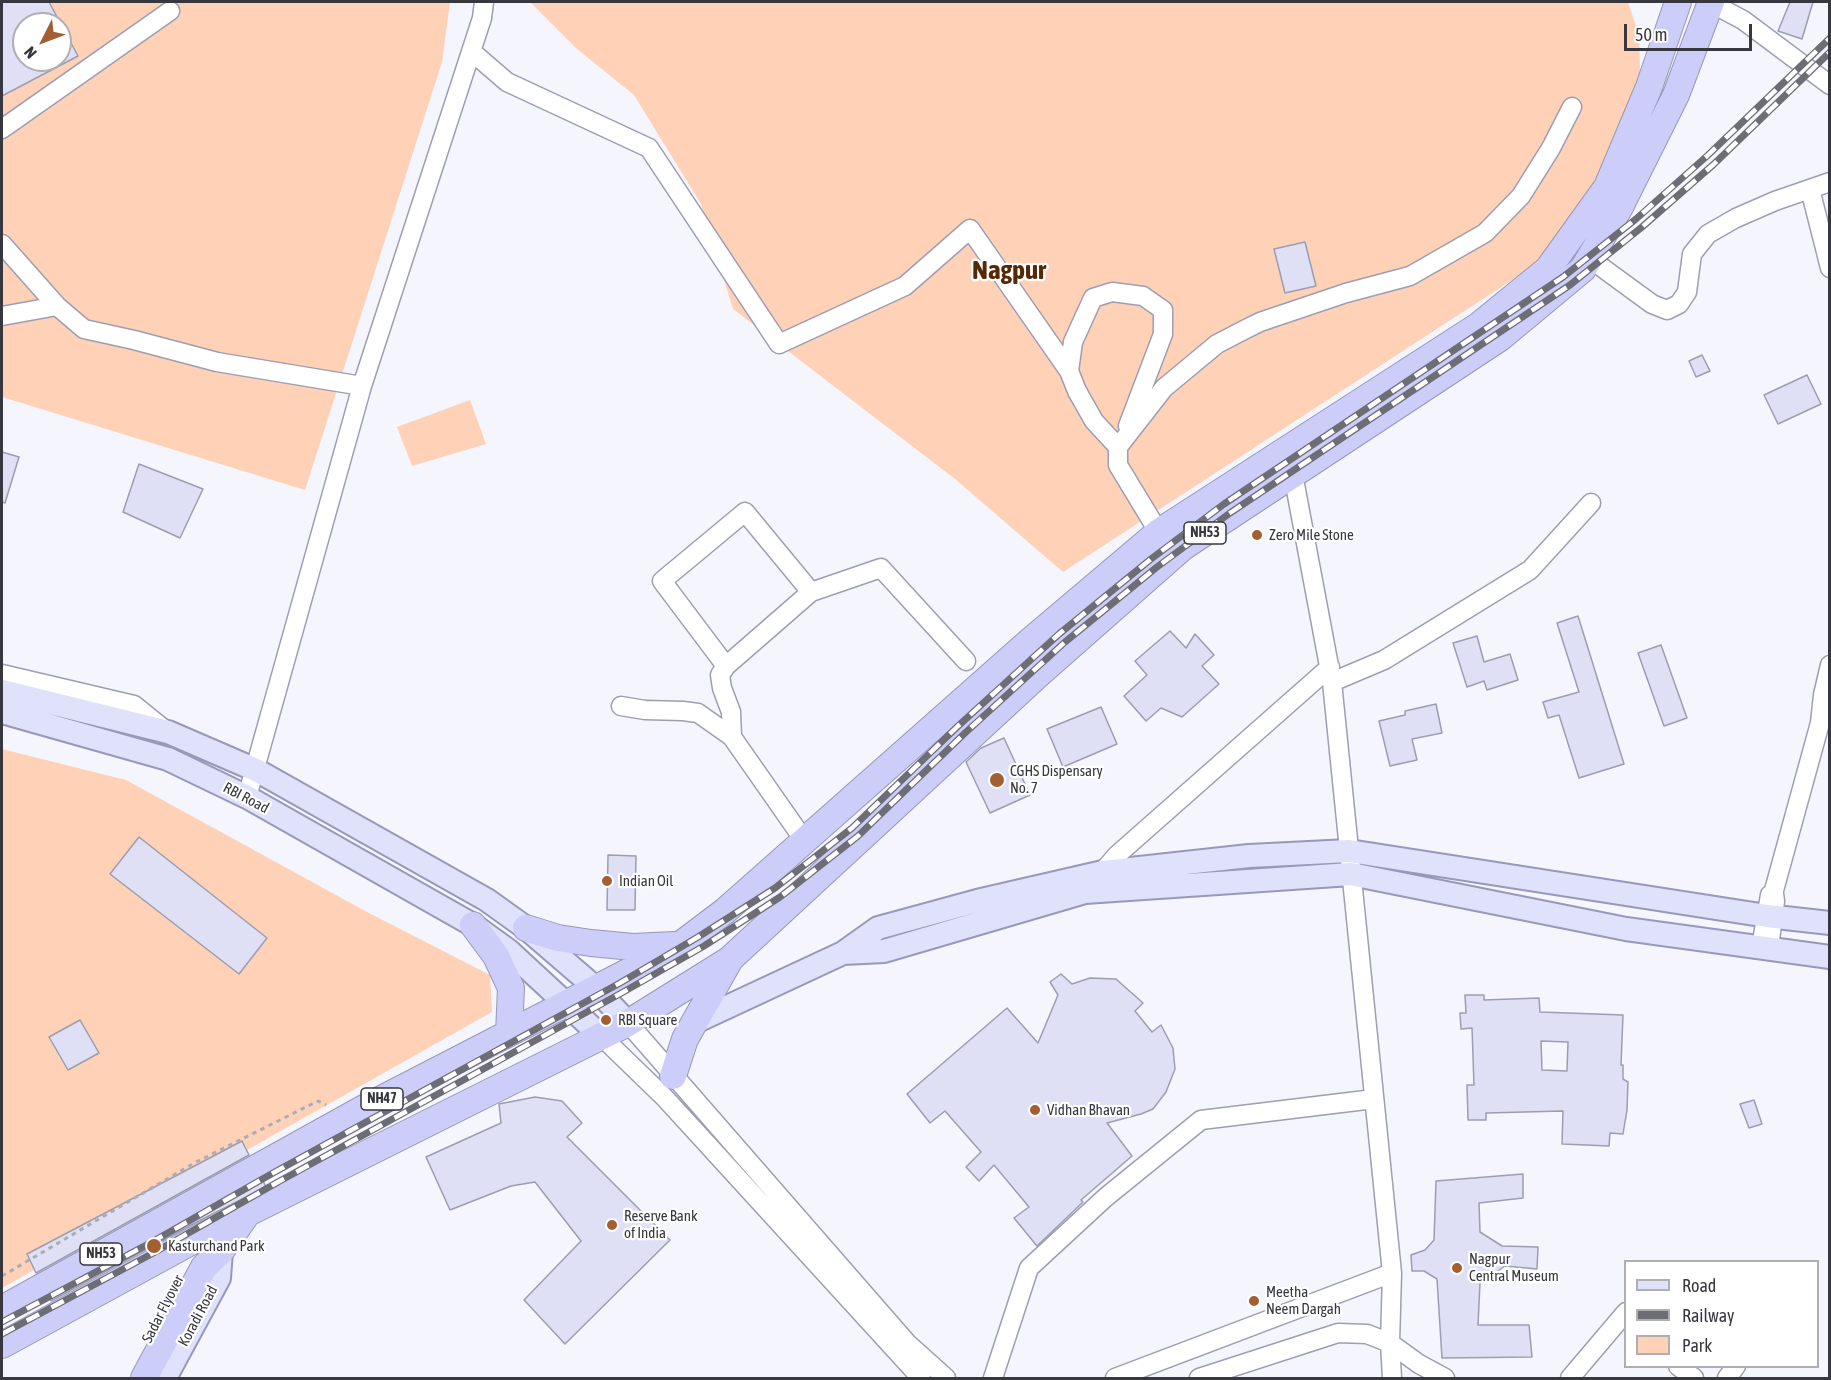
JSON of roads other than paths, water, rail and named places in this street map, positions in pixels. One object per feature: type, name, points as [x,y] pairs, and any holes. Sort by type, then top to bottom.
[{"type":"highway","name":"NH53","points":[[597,989],[680,945],[725,911],[1029,642],[1159,532],[1478,326],[1548,269],[1607,187],[1649,87],[1678,2]]},
{"type":"highway","name":"NH53","points":[[628,1023],[729,960],[1040,673],[1183,547],[1500,338],[1583,269],[1620,207],[1676,95],[1709,2]]},
{"type":"highway","points":[[472,925],[496,956],[511,988],[510,1033]]},
{"type":"highway","points":[[526,928],[558,938],[591,943],[633,947],[680,945]]},
{"type":"highway","points":[[673,1076],[685,1039],[729,960]]},
{"type":"highway","name":"NH47","points":[[200,1199],[349,1117],[597,989]]},
{"type":"highway","points":[[241,1216],[628,1023]]},
{"type":"highway","name":"NH53","points":[[2,1309],[200,1199]]},
{"type":"highway","points":[[198,1238],[200,1199]]},
{"type":"highway","name":"NH53","points":[[2,1345],[241,1216]]},
{"type":"highway","name":"Sadar Flyover","points":[[127,1378],[177,1301],[204,1267],[221,1251],[241,1216]]},
{"type":"highway","name":"Sadar Flyover","points":[[144,1378],[177,1301],[198,1238]]},
{"type":"main road","points":[[2,691],[168,732],[256,770],[487,900],[526,928],[597,989],[628,1023]]},
{"type":"main road","name":"RBI Road","points":[[2,712],[168,759],[247,797],[472,925],[509,951],[602,1037]]},
{"type":"main road","points":[[695,1022],[843,953],[878,928],[976,901],[1102,872],[1249,856],[1349,850],[1770,916],[1830,922]]},
{"type":"main road","points":[[843,953],[884,951],[1085,892],[1351,874],[1626,929],[1830,957]]},
{"type":"main road","points":[[1646,932],[1655,898]]},
{"type":"main road","name":"Koradi Road","points":[[165,1378],[219,1278],[221,1251]]},
{"type":"street","points":[[247,797],[362,386],[482,18],[484,2]]},
{"type":"street","points":[[1709,2],[1743,20],[1830,85]]},
{"type":"street","points":[[2,129],[170,11]]},
{"type":"street","points":[[471,51],[507,82],[649,148],[778,344],[905,286],[970,229],[1069,371],[1094,421],[1120,444]]},
{"type":"street","points":[[1120,444],[1164,388],[1217,344],[1260,322],[1346,293],[1410,276],[1485,233],[1521,196],[1551,148],[1572,107]]},
{"type":"street","points":[[1589,258],[1652,304],[1667,310],[1680,304],[1687,292],[1692,254],[1708,234],[1736,218],[1775,201],[1830,182]]},
{"type":"street","points":[[1810,189],[1830,268]]},
{"type":"street","points":[[2,244],[57,306],[84,329],[217,362],[362,386]]},
{"type":"street","points":[[1069,371],[1072,342],[1093,298],[1112,292],[1143,296],[1163,310],[1163,334],[1120,444],[1118,465],[1173,556]]},
{"type":"street","points":[[2,316],[57,306]]},
{"type":"street","points":[[1293,474],[1331,674],[1392,1273],[1390,1343],[1392,1378]]},
{"type":"street","points":[[1085,892],[1117,855],[1331,674],[1384,660],[1530,570],[1591,503]]},
{"type":"street","points":[[726,666],[662,581],[745,512],[811,592]]},
{"type":"street","points":[[732,737],[730,712],[720,675],[726,666],[811,592],[881,568],[966,661]]},
{"type":"street","points":[[1765,948],[1770,916],[1770,895],[1773,894],[1820,723],[1823,695],[1830,665]]},
{"type":"street","points":[[2,674],[134,705],[168,732]]},
{"type":"street","points":[[621,706],[645,710],[698,713],[732,737],[804,840]]},
{"type":"street","points":[[628,1023],[908,1343],[946,1378]]},
{"type":"street","points":[[602,1037],[664,1097],[921,1378]]},
{"type":"street","points":[[993,1378],[1029,1268],[1106,1197],[1201,1120],[1374,1099]]},
{"type":"street","points":[[1115,1378],[1392,1273]]},
{"type":"street","points":[[1581,1375],[1623,1319]]},
{"type":"street","points":[[1199,1378],[1338,1333],[1367,1334],[1390,1343],[1419,1364],[1446,1378]]},
{"type":"street","points":[[1681,1368],[1694,1378]]},
{"type":"railway","points":[[2,1322],[152,1242],[620,983],[775,888],[852,828],[958,726],[1059,634],[1151,559],[1224,504],[1563,277],[1636,219],[1707,156],[1830,38]]},
{"type":"railway","points":[[2,1334],[157,1251],[625,991],[704,946],[780,897],[858,836],[965,733],[1065,642],[1157,567],[1230,513],[1570,285],[1642,227],[1714,164],[1830,52]]},
{"type":"place","name":"Zero Mile Stone","points":[[1257,535]]},
{"type":"place","name":"CGHS Dispensary No. 7","points":[[997,780]]},
{"type":"place","name":"Indian Oil","points":[[607,881]]},
{"type":"place","name":"RBI Square","points":[[606,1020]]},
{"type":"place","name":"Vidhan Bhavan","points":[[1035,1110]]},
{"type":"place","name":"Reserve Bank of India","points":[[612,1225]]},
{"type":"place","name":"Kasturchand Park","points":[[154,1246]]},
{"type":"place","name":"Nagpur Central Museum","points":[[1457,1268]]},
{"type":"place","name":"Meetha Neem Dargah","points":[[1254,1301]]},
{"type":"district","name":"Nagpur","points":[[1009,270]]}]
